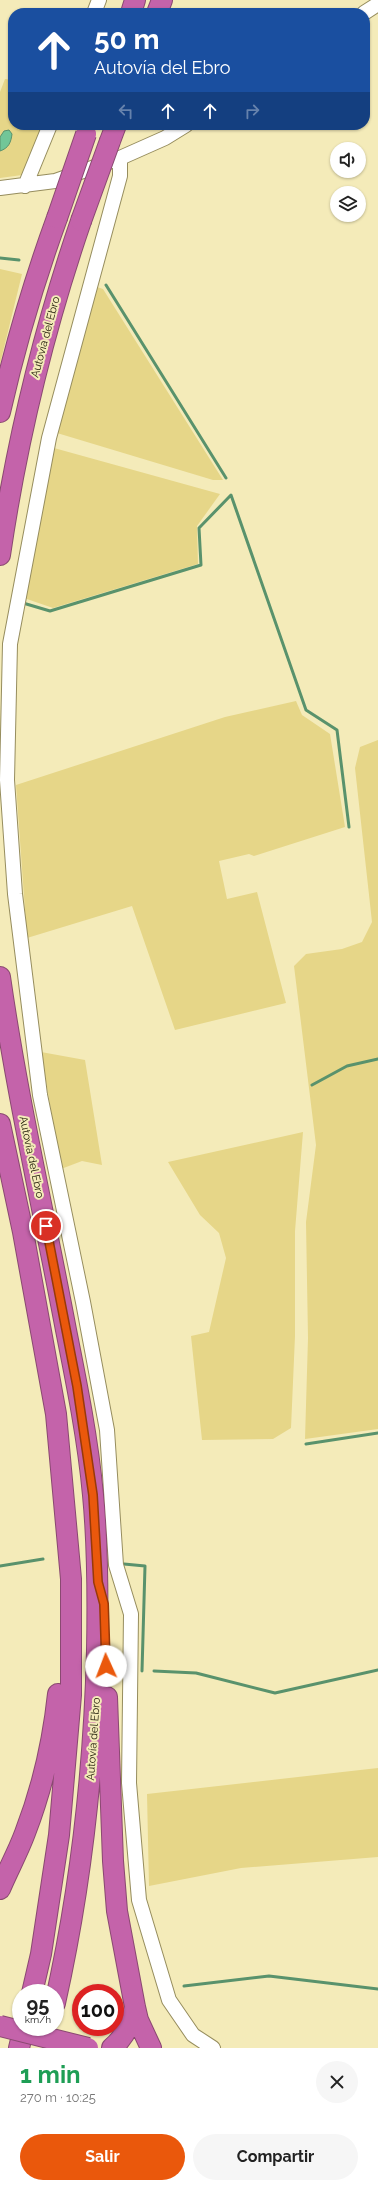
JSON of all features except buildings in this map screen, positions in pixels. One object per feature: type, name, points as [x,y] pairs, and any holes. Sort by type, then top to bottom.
[{"type":"highway","points":[[0,412],[10,367],[38,271],[88,130]]},
{"type":"highway","name":"Autovía del Ebro","points":[[0,556],[12,477],[35,373],[61,281],[113,133]]},
{"type":"highway","name":"Autovía del Ebro","points":[[0,977],[12,1063],[46,1226],[81,1410],[93,1495],[98,1582],[96,1700],[91,1769],[83,1843],[59,1984]]},
{"type":"highway","points":[[0,1124],[23,1232],[56,1414],[70,1556],[71,1695],[59,1835],[42,1954],[34,1984]]},
{"type":"highway","points":[[0,1889],[25,1834],[40,1788],[48,1754],[61,1667],[65,1595],[70,1556]]},
{"type":"highway","points":[[98,1582],[104,1604],[113,1868],[117,1911],[134,2007],[138,2020],[151,2048]]},
{"type":"highway","points":[[112,2048],[128,2030],[134,2007]]},
{"type":"highway","points":[[0,2026],[88,2048]]},
{"type":"highway","points":[[19,2048],[22,2036]]},
{"type":"highway","points":[[45,2048],[48,2036]]},
{"type":"street","points":[[25,186],[48,130]]},
{"type":"street","points":[[0,188],[55,181],[120,158],[165,138],[178,130]]},
{"type":"street","points":[[120,158],[120,176],[49,438],[10,644],[7,780],[15,894],[40,1095],[83,1302],[107,1430],[116,1565],[131,1614],[129,1783],[139,1900],[169,2000],[193,2035],[213,2048]]},
{"type":"shaded area","points":[[5,79],[8,79],[8,130],[41,130],[22,175],[0,178],[0,92]]},
{"type":"shaded area","points":[[9,130],[12,134],[10,142],[6,148],[0,151],[0,137],[4,131]]},
{"type":"shaded area","points":[[0,269],[22,274],[0,364]]},
{"type":"shaded area","points":[[94,286],[103,289],[223,480],[213,480],[57,433]]},
{"type":"shaded area","points":[[54,448],[220,494],[197,526],[198,564],[53,608],[24,598]]},
{"type":"shaded area","points":[[296,701],[302,715],[330,734],[345,827],[254,856],[249,854],[219,861],[227,899],[257,892],[286,1003],[175,1030],[132,906],[27,938],[16,785],[225,717]]},
{"type":"shaded area","points":[[378,740],[378,1429],[305,1439],[308,1338],[306,1222],[316,1145],[294,966],[306,954],[342,949],[362,942],[372,922],[355,768],[360,747]]},
{"type":"shaded area","points":[[41,1052],[85,1060],[102,1165],[82,1161],[61,1169]]},
{"type":"shaded area","points":[[303,1132],[295,1231],[295,1336],[291,1428],[273,1439],[202,1440],[191,1336],[209,1332],[226,1258],[219,1233],[200,1215],[168,1162]]},
{"type":"shaded area","points":[[378,1768],[378,1857],[241,1868],[149,1886],[147,1794]]},
{"type":"waterway","points":[[0,258],[19,260]]},
{"type":"waterway","points":[[106,285],[226,478]]},
{"type":"waterway","points":[[23,603],[50,611],[201,565],[199,528],[231,495],[306,710],[337,730],[349,827]]},
{"type":"waterway","points":[[312,1085],[347,1066],[378,1059]]},
{"type":"waterway","points":[[306,1444],[378,1433]]},
{"type":"waterway","points":[[0,1566],[43,1559]]},
{"type":"waterway","points":[[124,1564],[145,1566],[142,1671]]},
{"type":"waterway","points":[[154,1671],[196,1673],[275,1693],[378,1670]]},
{"type":"waterway","points":[[184,1986],[269,1976],[378,1989]]},
{"type":"route","points":[[46,1226],[77,1386],[93,1495],[98,1582],[104,1604],[106,1666]]}]
